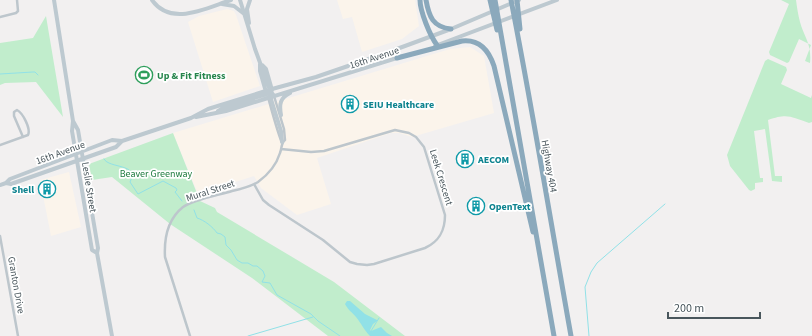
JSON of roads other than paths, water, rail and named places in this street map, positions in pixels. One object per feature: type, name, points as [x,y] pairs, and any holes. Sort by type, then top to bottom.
[{"type":"highway","points":[[420,0],[421,9],[431,36],[437,45]]},
{"type":"highway","points":[[426,0],[432,19],[437,25],[442,28],[451,29]]},
{"type":"highway","points":[[511,0],[518,22]]},
{"type":"highway","points":[[518,0],[518,22]]},
{"type":"highway","points":[[493,1],[554,336]]},
{"type":"highway","name":"Highway 404","points":[[518,22],[540,166],[571,336]]},
{"type":"highway","points":[[396,58],[468,40],[475,42],[486,50],[491,57],[541,261]]},
{"type":"main road","name":"Leslie Street","points":[[54,0],[73,121],[72,131],[92,250],[97,253]]},
{"type":"main road","points":[[152,0],[162,10],[177,15],[191,13],[231,0]]},
{"type":"main road","points":[[240,0],[260,64],[260,71],[270,93]]},
{"type":"main road","points":[[250,0],[247,9],[250,32]]},
{"type":"main road","name":"16th Avenue","points":[[0,185],[6,183],[10,179],[82,153],[112,140],[122,141],[191,118],[213,114],[316,77],[366,61],[451,29],[518,0]]},
{"type":"main road","name":"16th Avenue","points":[[191,118],[208,109],[270,93],[301,88],[437,45],[557,0]]},
{"type":"main road","points":[[220,4],[234,6],[244,14]]},
{"type":"main road","points":[[260,64],[266,69],[270,93],[281,131],[282,142]]},
{"type":"main road","points":[[281,115],[280,106],[282,100],[288,94],[301,88]]},
{"type":"main road","name":"Leslie Street","points":[[73,121],[78,130],[98,248],[97,253],[112,336]]},
{"type":"main road","name":"16th Avenue","points":[[6,183],[11,184],[83,159],[116,147],[122,141]]},
{"type":"street","points":[[0,17],[16,13],[18,11],[17,0]]},
{"type":"street","name":"Mural Street","points":[[190,336],[165,257],[164,244],[170,224],[183,208],[192,202],[254,184],[272,170],[281,149],[282,142],[285,140],[281,115],[270,93]]},
{"type":"street","points":[[0,145],[28,135],[30,130],[21,112],[17,110],[14,112],[14,116],[22,137]]},
{"type":"street","name":"Leek Crescent","points":[[254,184],[263,200],[269,205],[323,240],[344,258],[356,264],[373,264],[426,248],[431,246],[440,236],[445,226],[445,215],[424,147],[409,133],[395,130],[324,151],[311,152],[281,149]]},
{"type":"street","name":"Granton Drive","points":[[0,236],[18,336]]},
{"type":"water","points":[[347,301],[350,301],[365,314],[377,320],[373,324],[370,330],[371,331],[381,327],[392,336],[370,336],[346,306],[345,304]]},
{"type":"waterway","points":[[0,74],[35,72],[38,75]]},
{"type":"waterway","points":[[104,159],[107,162],[123,167],[131,172],[132,176],[130,182],[138,194],[163,181],[176,188],[177,190],[175,192],[182,201]]},
{"type":"waterway","points":[[589,336],[585,287],[591,272],[597,263],[665,204]]},
{"type":"waterway","points":[[194,210],[197,218],[225,237],[226,245],[237,260],[242,263],[257,266],[263,271],[265,276],[262,282],[270,283],[277,295],[311,314],[318,321],[340,336]]},
{"type":"waterway","points":[[248,336],[313,317]]},
{"type":"waterway","points":[[371,331],[379,318]]},
{"type":"place","name":"Up & Fit Fitness","points":[[144,75]]},
{"type":"place","name":"SEIU Healthcare","points":[[350,104]]},
{"type":"place","name":"AECOM","points":[[465,159]]},
{"type":"place","name":"Shell","points":[[47,189]]},
{"type":"place","name":"OpenText","points":[[476,206]]},
{"type":"park label","name":"Beaver Greenway","points":[[156,173]]}]
